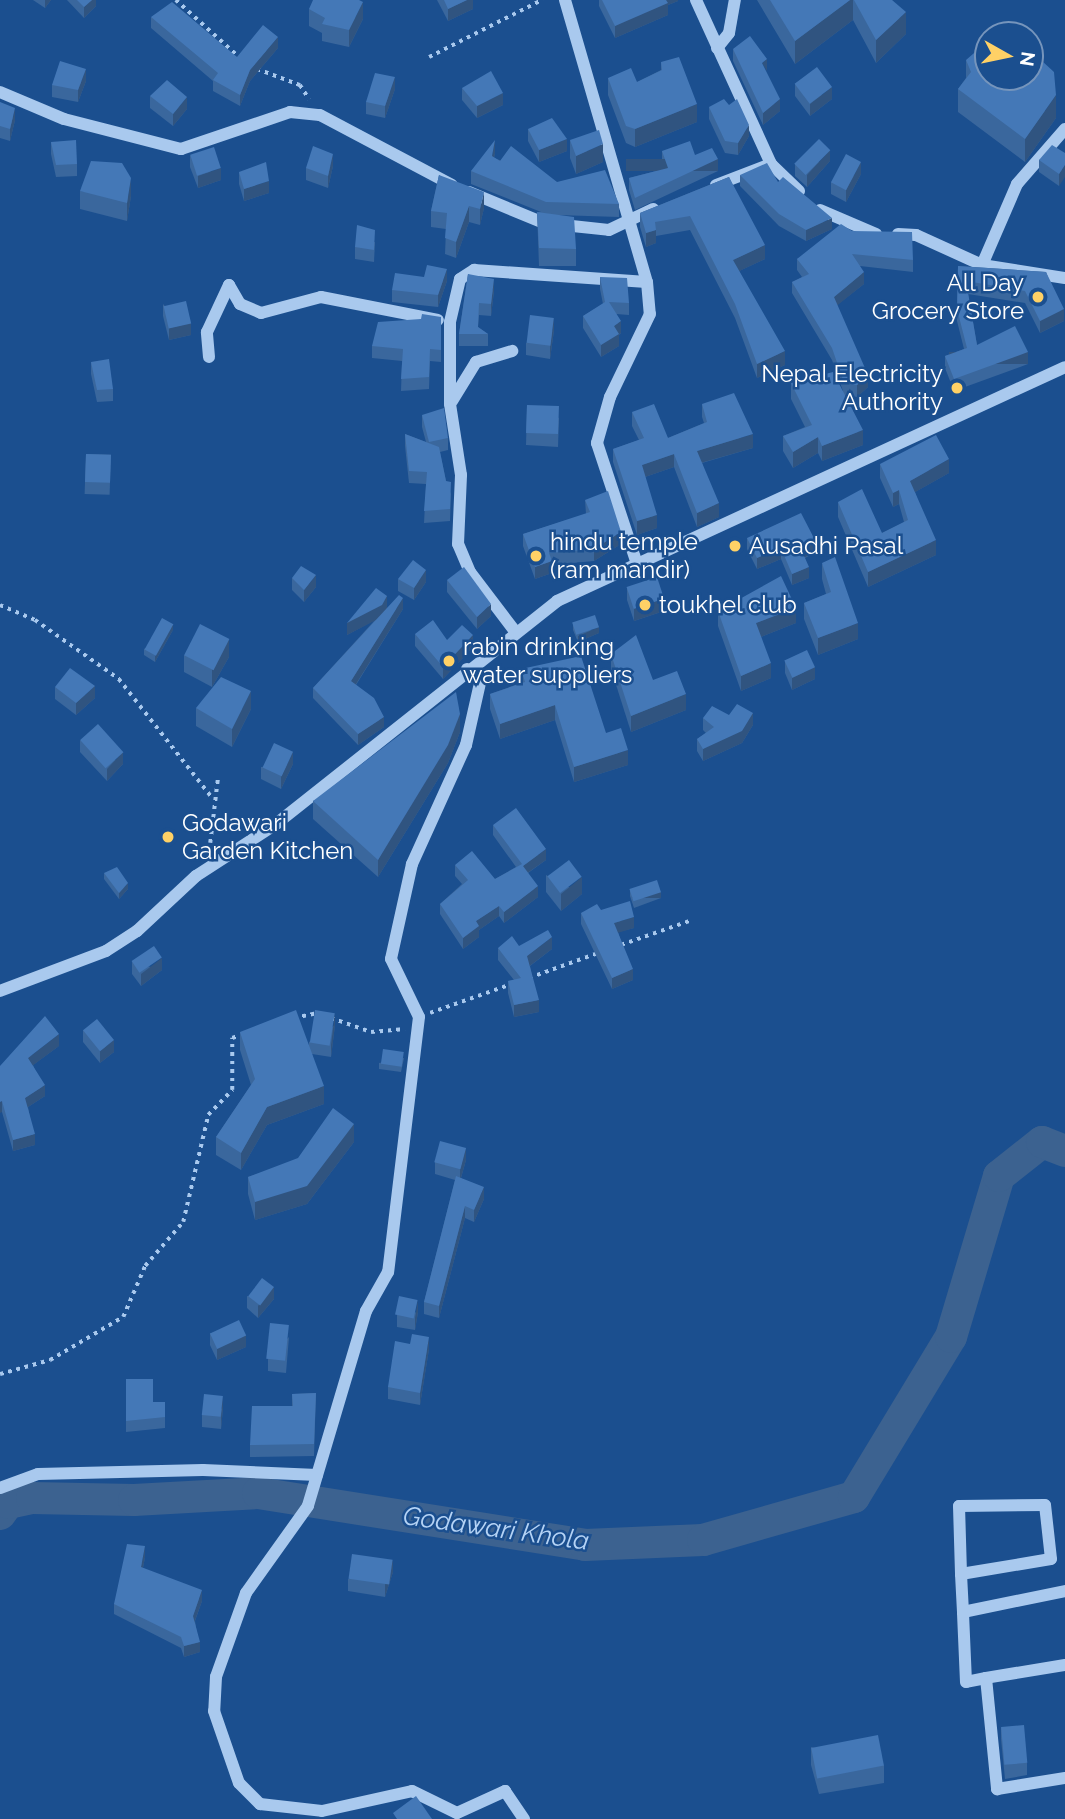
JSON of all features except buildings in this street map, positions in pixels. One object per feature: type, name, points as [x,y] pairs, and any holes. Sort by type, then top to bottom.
[{"type":"street","points":[[565,0],[631,219],[647,282],[650,313],[610,397],[597,443],[638,567]]},
{"type":"street","points":[[696,0],[771,164],[841,224],[870,234],[916,235],[982,265],[1065,278]]},
{"type":"street","points":[[717,48],[729,33],[735,0]]},
{"type":"street","points":[[0,92],[64,119],[181,149],[290,112],[320,116],[449,184],[544,223],[609,230],[664,205]]},
{"type":"street","points":[[982,265],[1017,184],[1065,129]]},
{"type":"street","points":[[699,191],[771,164]]},
{"type":"street","points":[[514,630],[470,572],[458,544],[461,475],[450,404],[450,322],[467,270],[647,282]]},
{"type":"street","points":[[209,357],[207,332],[229,285],[240,303],[261,313],[321,298],[450,322]]},
{"type":"street","points":[[450,404],[476,362],[512,351]]},
{"type":"street","points":[[0,991],[106,951],[514,630],[557,601],[638,567],[1065,367]]},
{"type":"street","points":[[467,669],[481,683],[466,745],[412,864],[391,959],[419,1017],[388,1272],[366,1311],[308,1506],[246,1593],[216,1677],[214,1711],[239,1783],[260,1804],[323,1811],[412,1791],[457,1813],[505,1791],[524,1819]]},
{"type":"street","points":[[0,1488],[38,1474],[203,1470],[317,1475]]},
{"type":"street","points":[[961,1574],[1051,1559],[1045,1505],[959,1506],[961,1574],[966,1682],[1065,1665]]},
{"type":"street","points":[[963,1612],[1065,1591]]},
{"type":"street","points":[[986,1678],[997,1789],[1065,1778]]},
{"type":"path","points":[[176,0],[249,66],[300,85],[320,116]]},
{"type":"path","points":[[429,57],[542,0]]},
{"type":"path","points":[[0,605],[35,620],[119,679],[213,799]]},
{"type":"path","points":[[218,776],[213,799],[210,843],[224,859]]},
{"type":"path","points":[[614,947],[692,920]]},
{"type":"path","points":[[290,1019],[314,1012],[371,1032],[409,1029],[419,1017],[601,952]]},
{"type":"path","points":[[0,1374],[50,1360],[123,1317],[145,1266],[183,1222],[208,1115],[232,1090],[232,1038],[255,1030]]},
{"type":"waterway","name":"Godawari Khola","points":[[0,1514],[8,1503],[32,1498],[134,1500],[258,1493],[585,1545],[703,1540],[854,1497],[951,1337],[999,1176],[1042,1142],[1065,1151]]},
{"type":"place","name":"All Day Grocery Store","points":[[1038,297]]},
{"type":"place","name":"Nepal Electricity Authority","points":[[957,388]]},
{"type":"place","name":"Ausadhi Pasal","points":[[735,546]]},
{"type":"place","name":"hindu temple (ram mandir)","points":[[536,556]]},
{"type":"place","name":"toukhel club","points":[[645,605]]},
{"type":"place","name":"rabin drinking water suppliers","points":[[449,661]]},
{"type":"place","name":"Godawari Garden Kitchen","points":[[168,837]]}]
